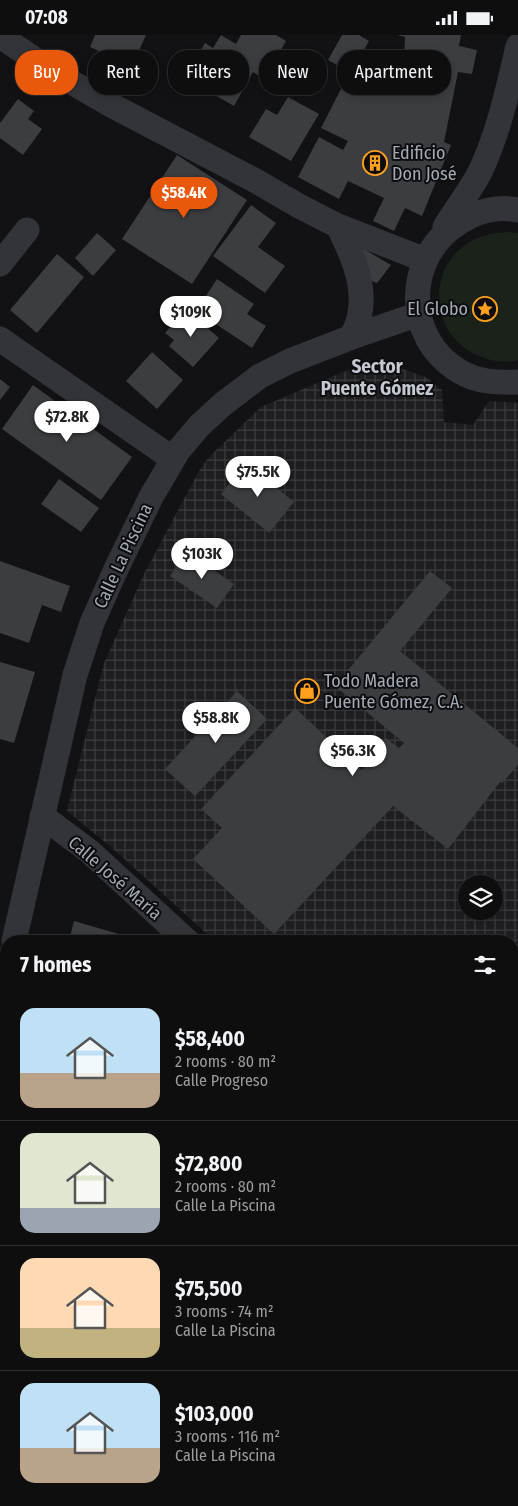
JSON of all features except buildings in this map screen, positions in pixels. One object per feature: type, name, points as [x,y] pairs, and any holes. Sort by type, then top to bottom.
[{"type":"street","points":[[0,36],[86,91],[338,226],[430,251]]},
{"type":"street","points":[[518,46],[499,124],[488,152],[479,173],[430,251],[418,280],[417,301],[421,322],[429,341],[442,357],[459,371],[478,379],[498,383],[518,382]]},
{"type":"street","points":[[430,251],[451,227],[469,216],[489,210],[518,210]]},
{"type":"street","points":[[338,226],[354,258],[358,273],[359,318],[352,337]]},
{"type":"street","points":[[0,264],[27,230]]},
{"type":"street","name":"Calle La Piscina","points":[[15,935],[75,675],[92,623],[151,497],[173,459],[198,426],[260,376],[290,361],[419,314]]},
{"type":"street","points":[[0,339],[173,459]]},
{"type":"street","name":"Calle José María","points":[[42,817],[89,851],[180,935]]},
{"type":"shaded area","points":[[508,232],[518,233],[518,360],[502,362],[477,355],[462,346],[451,334],[443,320],[439,304],[440,287],[444,271],[452,257],[475,239],[485,235]]},
{"type":"shaded area","name":"Todo Madera Puente Gómez, C.A.","points":[[369,365],[393,366],[426,377],[442,390],[444,422],[473,425],[489,401],[518,403],[518,935],[208,935],[111,847],[67,811],[104,663],[145,572],[199,471],[209,457],[261,407],[343,372]]},
{"type":"place","name":"Edificio Don José","points":[[375,163]]},
{"type":"place","name":"El Globo","points":[[485,309]]},
{"type":"place","name":"Todo Madera Puente Gómez, C.A.","points":[[307,691]]},
{"type":"district","name":"Sector Puente Gómez","points":[[377,377]]}]
